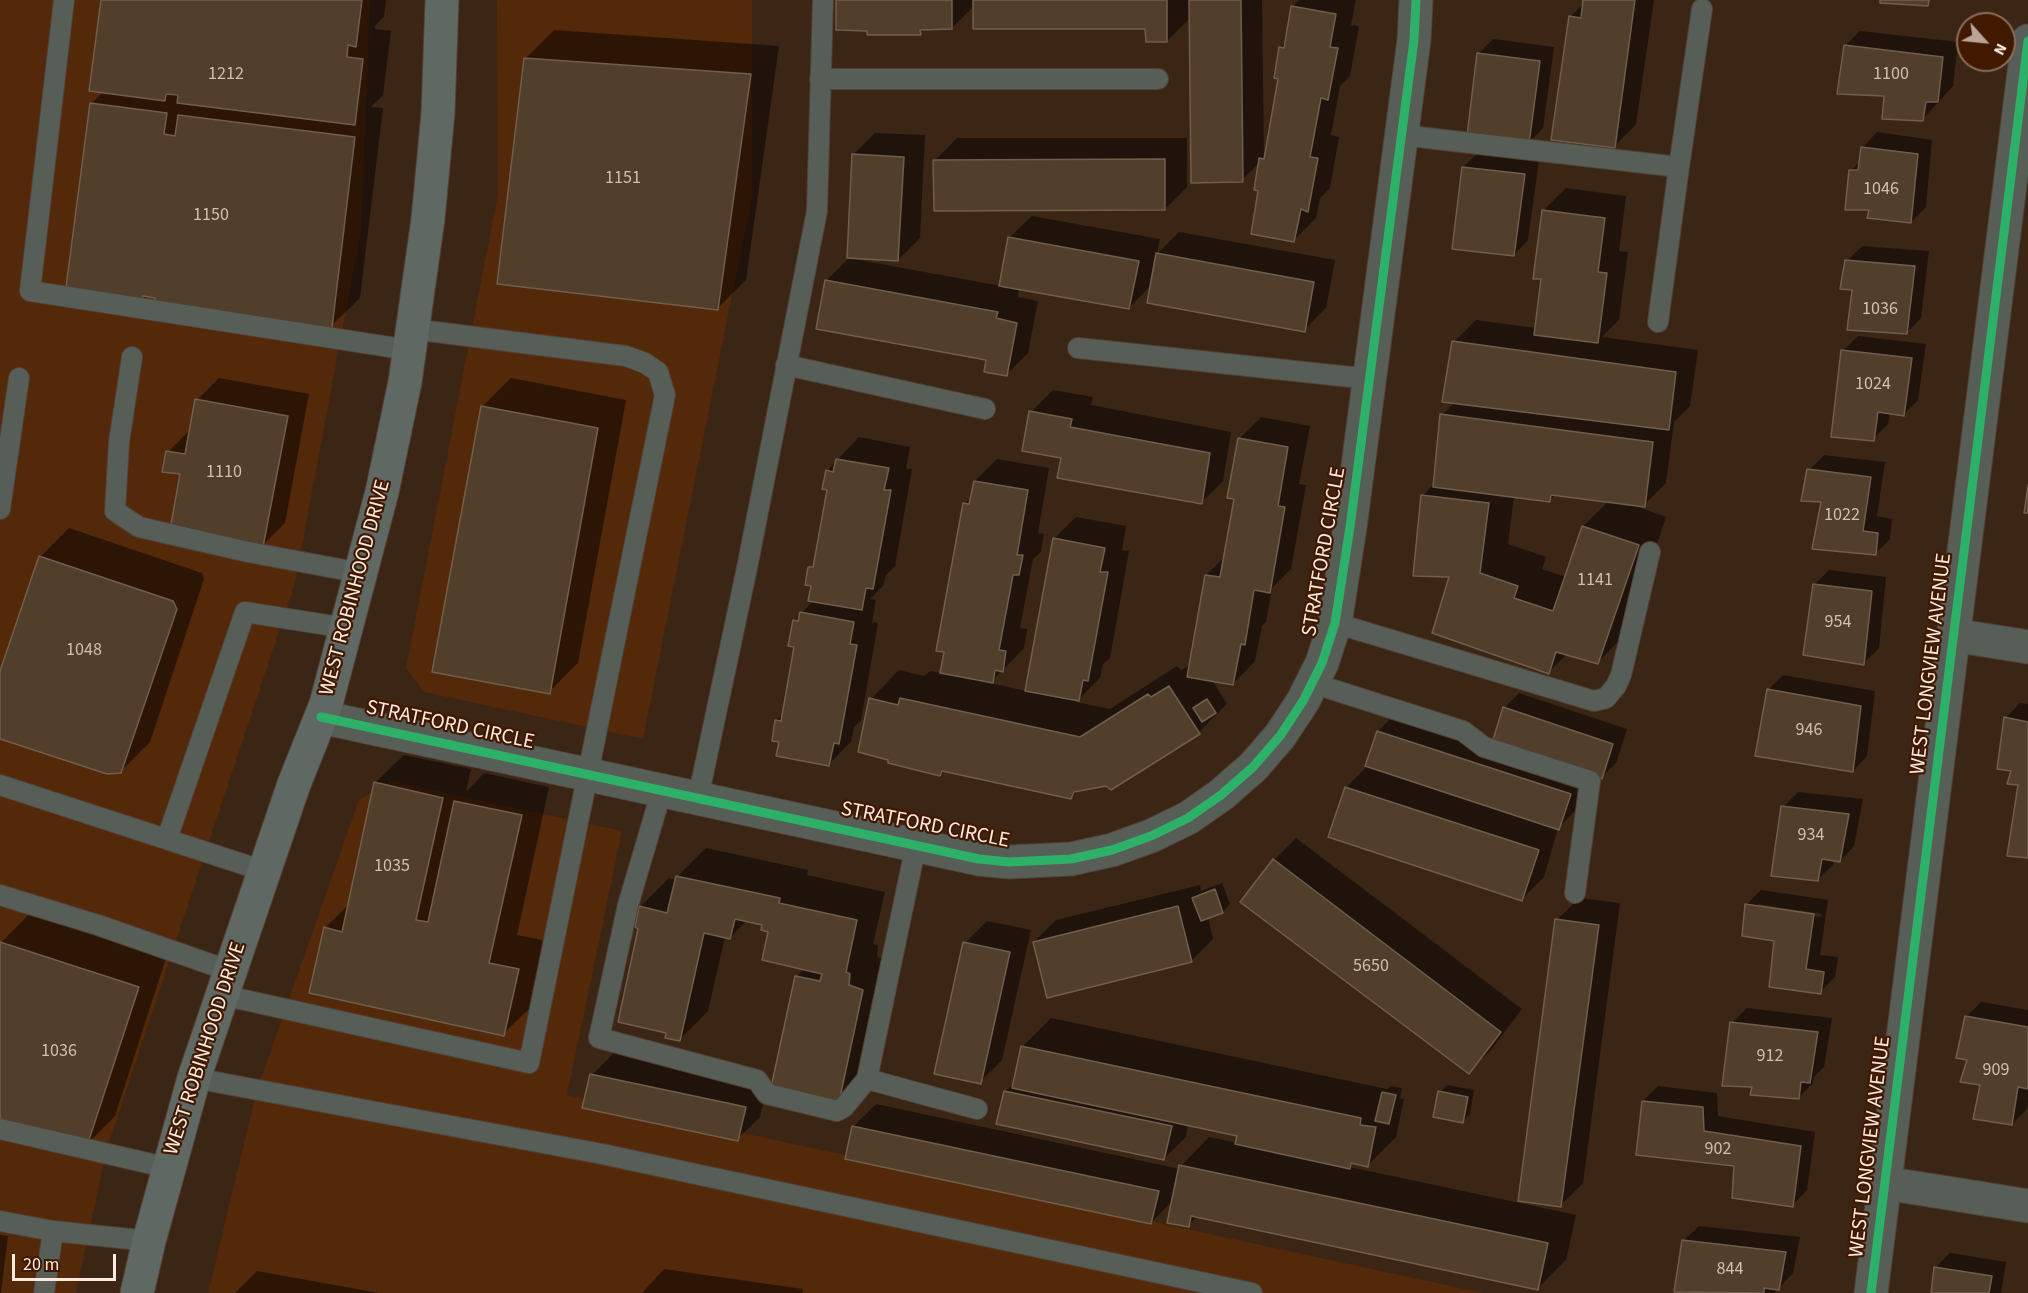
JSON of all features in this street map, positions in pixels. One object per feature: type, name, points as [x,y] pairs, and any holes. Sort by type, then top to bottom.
[{"type":"main road","name":"WEST ROBINHOOD DRIVE","points":[[136,1293],[194,1077],[294,784],[326,704],[382,492],[411,339],[428,219],[438,113],[442,0]]},
{"type":"street","name":"STRATFORD CIRCLE","points":[[321,717],[979,859],[1009,862],[1071,859],[1112,850],[1151,836],[1188,818],[1221,795],[1253,767],[1280,736],[1303,701],[1322,663],[1335,624],[1370,379],[1414,40],[1416,0]]},
{"type":"street","name":"WEST LONGVIEW AVENUE","points":[[1871,1293],[1953,635],[2024,92],[2028,40]]},
{"type":"street","points":[[1953,635],[2028,647]]},
{"type":"street","points":[[1885,1183],[2028,1206]]},
{"type":"lane","points":[[0,895],[98,925],[226,983],[529,1063],[665,395],[658,372],[645,363],[626,356],[411,339],[30,291],[64,0]]},
{"type":"lane","points":[[698,798],[747,568],[817,211],[823,0]]},
{"type":"lane","points":[[1658,322],[1702,9]]},
{"type":"lane","points":[[820,79],[1158,79]]},
{"type":"lane","points":[[1401,135],[1679,167]]},
{"type":"lane","points":[[1078,348],[1370,379]]},
{"type":"lane","points":[[132,357],[119,442],[115,511],[139,527],[248,552],[361,573]]},
{"type":"lane","points":[[786,365],[985,409]]},
{"type":"lane","points":[[0,509],[19,378]]},
{"type":"lane","points":[[1335,624],[1594,701],[1606,698],[1616,686],[1621,675],[1650,552]]},
{"type":"lane","points":[[166,839],[245,612],[346,628]]},
{"type":"lane","points":[[1312,683],[1463,731],[1484,747],[1590,781],[1575,893]]},
{"type":"lane","points":[[0,785],[264,871]]},
{"type":"lane","points":[[662,790],[628,905],[599,1038],[757,1080],[767,1094],[837,1111],[844,1107],[867,1079],[916,845]]},
{"type":"lane","points":[[194,1077],[602,1154],[1252,1293]]},
{"type":"lane","points":[[867,1079],[977,1109]]},
{"type":"lane","points":[[0,1129],[169,1168]]},
{"type":"lane","points":[[0,1221],[53,1232],[149,1241]]},
{"type":"lane","points":[[44,1293],[53,1232]]},
{"type":"shaded area","points":[[0,0],[370,0],[361,230],[295,583],[107,1148],[76,1293],[0,1293]]},
{"type":"shaded area","points":[[497,0],[752,0],[752,196],[643,739],[424,692],[406,668],[498,194]]},
{"type":"shaded area","points":[[391,781],[622,831],[567,1095],[1483,1293],[208,1293],[257,1090],[359,800]]},
{"type":"building","points":[[101,0],[362,0],[356,47],[348,45],[347,57],[363,59],[355,125],[177,103],[178,95],[166,94],[165,101],[89,91]]},
{"type":"building","points":[[836,0],[952,0],[952,29],[920,30],[921,35],[867,35],[867,31],[836,30]]},
{"type":"building","points":[[973,0],[1167,0],[1167,42],[1146,42],[1145,29],[973,29]]},
{"type":"building","points":[[1189,0],[1241,0],[1243,182],[1191,183]]},
{"type":"building","points":[[1583,0],[1635,0],[1615,148],[1551,140],[1569,16],[1581,18]]},
{"type":"building","points":[[1880,0],[1929,0],[1928,6],[1880,3]]},
{"type":"building","points":[[1291,6],[1336,14],[1330,47],[1338,48],[1328,100],[1321,98],[1310,157],[1318,158],[1308,212],[1301,209],[1294,242],[1251,234],[1258,191],[1254,190],[1259,158],[1264,159],[1278,79],[1274,78],[1279,47],[1284,48]]},
{"type":"building","points":[[1844,45],[1943,57],[1938,102],[1926,102],[1923,121],[1882,119],[1884,96],[1837,94]]},
{"type":"building","points":[[1477,53],[1540,61],[1529,144],[1467,136]]},
{"type":"building","points":[[524,58],[751,74],[718,310],[497,284]]},
{"type":"building","points":[[90,103],[167,113],[164,134],[175,136],[178,115],[355,137],[332,328],[154,306],[155,298],[143,296],[142,304],[65,295]]},
{"type":"building","points":[[1861,147],[1918,154],[1911,223],[1867,218],[1869,210],[1845,210],[1849,170],[1858,170]]},
{"type":"building","points":[[852,154],[904,157],[898,261],[847,258]]},
{"type":"building","points":[[1165,159],[1165,210],[934,211],[933,160]]},
{"type":"building","points":[[1462,167],[1525,174],[1514,256],[1452,249]]},
{"type":"building","points":[[1542,210],[1605,218],[1598,272],[1607,273],[1598,343],[1534,335],[1541,279],[1533,279]]},
{"type":"building","points":[[1008,237],[1139,261],[1129,309],[999,286]]},
{"type":"building","points":[[1156,253],[1314,282],[1305,332],[1147,303]]},
{"type":"building","points":[[1845,260],[1915,266],[1907,334],[1847,330],[1852,290],[1840,289]]},
{"type":"building","points":[[825,280],[998,312],[996,318],[1017,323],[1007,376],[984,372],[986,360],[816,329]]},
{"type":"building","points":[[1452,341],[1676,372],[1669,430],[1442,402]]},
{"type":"building","points":[[1841,350],[1912,358],[1904,416],[1878,412],[1874,441],[1831,437]]},
{"type":"building","points":[[195,399],[288,416],[263,547],[170,530],[180,474],[162,472],[166,451],[185,454]]},
{"type":"building","points":[[481,406],[598,428],[550,694],[432,672]]},
{"type":"building","points":[[1029,411],[1072,419],[1070,427],[1210,453],[1202,504],[1057,478],[1061,458],[1022,451]]},
{"type":"building","points":[[1440,414],[1653,442],[1645,507],[1551,495],[1550,502],[1433,487]]},
{"type":"building","points":[[1238,438],[1288,447],[1278,506],[1285,507],[1270,593],[1254,590],[1245,645],[1241,644],[1233,685],[1187,677],[1205,575],[1220,577],[1234,499],[1227,498]]},
{"type":"building","points":[[836,459],[889,468],[884,490],[891,490],[873,589],[866,588],[862,610],[808,601],[811,586],[805,585],[808,567],[813,567],[827,490],[822,489],[826,470],[833,472]]},
{"type":"building","points":[[1807,469],[1871,477],[1863,531],[1878,533],[1876,555],[1812,549],[1821,502],[1801,501]]},
{"type":"building","points":[[974,481],[1028,490],[1017,555],[1023,555],[1019,575],[1013,575],[999,650],[1006,651],[1003,672],[995,670],[993,683],[940,673],[944,652],[936,651],[963,503],[969,504]]},
{"type":"building","points":[[2028,485],[2028,513],[2024,513]]},
{"type":"building","points":[[1421,495],[1489,503],[1480,573],[1518,586],[1514,598],[1553,611],[1582,526],[1639,545],[1598,664],[1556,652],[1549,674],[1432,633],[1449,577],[1413,576]]},
{"type":"building","points":[[1053,538],[1105,548],[1100,572],[1108,572],[1088,681],[1083,680],[1079,701],[1025,691]]},
{"type":"building","points":[[39,556],[173,601],[177,609],[121,773],[107,774],[0,739],[0,671]]},
{"type":"building","points":[[1813,584],[1872,591],[1864,665],[1803,655]]},
{"type":"building","points":[[800,612],[854,622],[850,644],[857,645],[839,744],[834,743],[829,766],[776,756],[779,742],[772,741],[775,720],[781,721],[794,647],[788,646],[793,620],[798,621]]},
{"type":"building","points":[[1169,686],[1200,734],[1111,790],[1106,786],[1074,792],[1071,799],[942,771],[940,776],[888,763],[888,760],[858,752],[869,698],[898,705],[900,698],[1080,737],[1148,694],[1151,697]]},
{"type":"building","points":[[1767,689],[1861,706],[1853,772],[1755,756]]},
{"type":"building","points":[[1207,699],[1216,713],[1202,722],[1193,708]]},
{"type":"building","points":[[1503,707],[1613,744],[1602,779],[1492,743]]},
{"type":"building","points":[[2004,717],[2028,722],[2028,858],[2007,856],[2018,785],[2007,784],[2011,771],[1997,769]]},
{"type":"building","points":[[1377,731],[1571,794],[1559,830],[1365,766]]},
{"type":"building","points":[[374,782],[443,798],[416,920],[428,922],[454,801],[522,815],[489,963],[519,969],[504,1036],[309,993],[324,927],[342,932]]},
{"type":"building","points":[[1345,787],[1539,850],[1522,901],[1328,837]]},
{"type":"building","points":[[1781,806],[1849,814],[1840,862],[1822,859],[1818,881],[1771,876]]},
{"type":"building","points":[[1273,859],[1501,1032],[1469,1074],[1240,902]]},
{"type":"building","points":[[676,876],[780,898],[779,903],[857,920],[846,972],[850,974],[849,985],[863,990],[838,1107],[770,1092],[795,976],[820,981],[822,974],[762,960],[768,932],[761,930],[762,925],[735,919],[730,939],[704,933],[680,1041],[665,1038],[666,1033],[618,1022],[638,929],[635,927],[639,906],[667,913]]},
{"type":"building","points":[[1215,889],[1223,913],[1201,921],[1192,898]]},
{"type":"building","points":[[1745,904],[1814,914],[1806,969],[1824,972],[1821,994],[1769,987],[1774,941],[1742,936]]},
{"type":"building","points":[[1178,906],[1192,962],[1047,998],[1033,942]]},
{"type":"building","points":[[1555,919],[1599,925],[1561,1207],[1518,1201]]},
{"type":"building","points":[[0,942],[139,987],[87,1146],[0,1118]]},
{"type":"building","points":[[963,942],[1010,952],[981,1084],[934,1074]]},
{"type":"building","points":[[1965,1016],[2028,1027],[2028,1089],[2018,1087],[2012,1125],[1973,1119],[1980,1085],[1960,1082],[1967,1060],[1956,1058]]},
{"type":"building","points":[[1730,1022],[1818,1032],[1810,1083],[1801,1082],[1799,1099],[1750,1095],[1752,1087],[1722,1086]]},
{"type":"building","points":[[1021,1046],[1361,1118],[1360,1125],[1376,1127],[1368,1167],[1351,1163],[1350,1169],[1235,1144],[1237,1136],[1012,1088]]},
{"type":"building","points":[[590,1074],[746,1107],[738,1141],[582,1108]]},
{"type":"building","points":[[1004,1091],[1172,1126],[1164,1160],[996,1124]]},
{"type":"building","points":[[1438,1091],[1468,1097],[1463,1123],[1433,1117]]},
{"type":"building","points":[[1382,1092],[1396,1095],[1389,1124],[1375,1121]]},
{"type":"building","points":[[1642,1101],[1703,1107],[1704,1131],[1801,1146],[1793,1207],[1732,1198],[1734,1166],[1636,1155]]},
{"type":"building","points":[[852,1126],[1159,1191],[1151,1224],[845,1159]]},
{"type":"building","points":[[1179,1165],[1548,1243],[1538,1290],[1191,1216],[1189,1227],[1167,1223]]},
{"type":"building","points":[[1682,1240],[1786,1252],[1779,1290],[1764,1288],[1764,1293],[1674,1292]]},
{"type":"building","points":[[1934,1267],[1992,1276],[1989,1293],[1931,1293]]},
{"type":"cycle path","points":[[321,717],[979,859],[1009,862],[1071,859],[1112,850],[1151,836],[1188,818],[1221,795],[1253,767],[1280,736],[1303,701],[1322,663],[1335,623],[1350,527],[1414,40],[1416,0]]},
{"type":"cycle path","points":[[1871,1293],[2028,41]]}]
